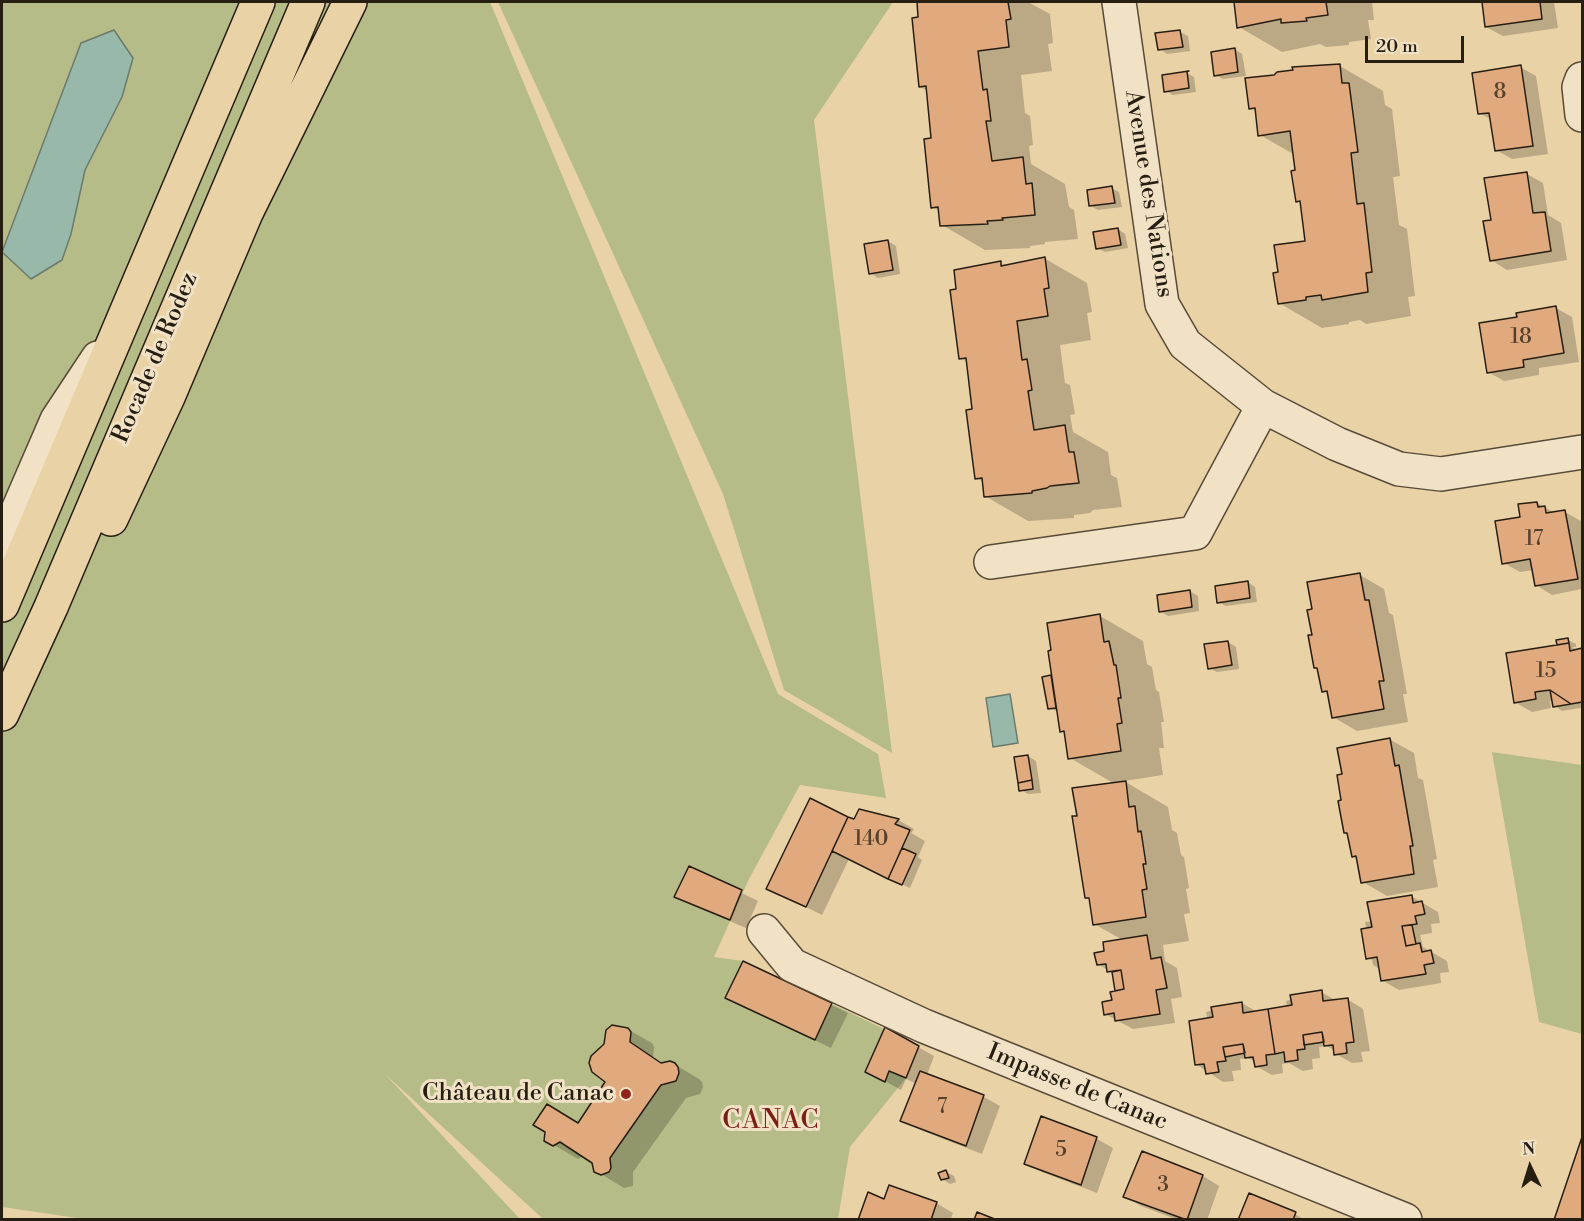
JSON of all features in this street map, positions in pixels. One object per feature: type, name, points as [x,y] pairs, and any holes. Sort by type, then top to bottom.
[{"type":"highway","name":"Rocade de Rodez","points":[[2,605],[258,2]]},
{"type":"highway","name":"Rocade de Rodez","points":[[2,714],[51,607],[308,2]]},
{"type":"highway","points":[[51,607],[103,537],[168,397],[246,213],[350,2]]},
{"type":"street","name":"Avenue des Nations","points":[[1119,2],[1162,304],[1185,345],[1263,406],[1337,444],[1399,469],[1441,474],[1582,453]]},
{"type":"street","points":[[1582,79],[1579,87],[1582,115]]},
{"type":"street","points":[[2,547],[57,420],[122,321]]},
{"type":"street","points":[[992,562],[1196,533],[1263,406]]},
{"type":"street","name":"Impasse de Canac","points":[[764,931],[792,965],[924,1026],[1406,1220]]},
{"type":"green space","points":[[2,2],[490,2],[778,694],[878,754],[886,798],[800,785],[749,879],[714,957],[743,961],[919,1046],[906,1078],[850,1147],[838,1219],[543,1219],[385,1074],[520,1219],[91,1220],[2,1207]]},
{"type":"green space","points":[[498,2],[893,2],[814,120],[892,753],[784,690],[723,494]]},
{"type":"green space","points":[[1492,752],[1582,765],[1582,1034],[1539,1022]]},
{"type":"shaded area","points":[[114,30],[133,58],[122,97],[85,170],[71,234],[62,260],[31,279],[2,252],[81,43]]},
{"type":"shaded area","points":[[1010,694],[1018,743],[993,747],[986,698]]},
{"type":"building","points":[[917,2],[1008,2],[1011,19],[1006,20],[1009,47],[978,51],[983,90],[987,89],[991,121],[986,121],[992,161],[1023,157],[1026,184],[1032,183],[1035,215],[1002,218],[1003,220],[987,221],[988,224],[940,226],[938,207],[931,208],[924,139],[931,138],[926,86],[919,87],[912,18],[918,17]]},
{"type":"building","points":[[1234,2],[1326,2],[1328,15],[1306,18],[1307,21],[1281,23],[1281,19],[1237,28]]},
{"type":"building","points":[[1482,2],[1540,2],[1542,19],[1485,27]]},
{"type":"building","points":[[1180,30],[1183,47],[1158,50],[1155,33]]},
{"type":"building","points":[[1235,48],[1238,72],[1214,76],[1211,52]]},
{"type":"building","points":[[1340,64],[1342,83],[1349,83],[1358,152],[1351,153],[1357,204],[1364,203],[1372,272],[1366,273],[1368,292],[1322,300],[1321,295],[1306,297],[1306,300],[1278,304],[1273,273],[1278,272],[1274,245],[1305,241],[1300,201],[1296,202],[1291,171],[1295,170],[1290,131],[1258,136],[1255,108],[1249,109],[1245,78],[1274,75],[1277,72],[1293,70],[1292,67]]},
{"type":"building","points":[[1521,65],[1533,146],[1495,151],[1489,113],[1478,114],[1472,73]]},
{"type":"building","points":[[1187,71],[1189,88],[1164,92],[1162,75]]},
{"type":"building","points":[[1527,172],[1533,213],[1545,212],[1551,251],[1490,261],[1483,221],[1491,220],[1484,178]]},
{"type":"building","points":[[1112,186],[1115,203],[1089,206],[1087,190]]},
{"type":"building","points":[[1118,228],[1121,245],[1096,249],[1093,232]]},
{"type":"building","points":[[888,240],[893,270],[869,274],[864,244]]},
{"type":"building","points":[[1045,257],[1049,288],[1044,289],[1048,316],[1017,321],[1022,360],[1027,359],[1032,390],[1028,391],[1034,430],[1065,425],[1069,452],[1074,452],[1079,483],[1050,486],[1032,491],[1032,493],[984,497],[982,478],[975,479],[966,410],[972,409],[966,358],[959,359],[950,290],[956,289],[954,270],[1001,261],[1001,266]]},
{"type":"building","points":[[1556,306],[1564,353],[1523,360],[1524,367],[1487,373],[1479,323],[1517,317],[1516,313]]},
{"type":"building","points":[[1537,502],[1538,507],[1545,506],[1546,513],[1565,510],[1578,579],[1535,586],[1530,559],[1502,564],[1495,521],[1520,517],[1518,504]]},
{"type":"building","points":[[1360,573],[1365,600],[1369,600],[1384,681],[1379,681],[1384,709],[1332,718],[1327,691],[1322,692],[1317,668],[1314,668],[1308,635],[1312,635],[1307,610],[1312,609],[1307,582]]},
{"type":"building","points":[[1248,581],[1250,598],[1217,603],[1215,586]]},
{"type":"building","points":[[1190,590],[1192,607],[1159,612],[1157,595]]},
{"type":"building","points":[[1100,614],[1104,642],[1109,641],[1114,665],[1116,665],[1121,698],[1118,698],[1122,723],[1117,724],[1121,751],[1068,759],[1064,731],[1060,732],[1048,651],[1051,650],[1047,623]]},
{"type":"building","points":[[1568,638],[1569,643],[1557,645],[1556,640]]},
{"type":"building","points":[[1228,641],[1232,665],[1208,669],[1204,644]]},
{"type":"building","points":[[1569,643],[1570,651],[1582,648],[1582,702],[1571,704],[1550,690],[1535,692],[1536,699],[1514,703],[1506,653]]},
{"type":"building","points":[[1051,675],[1056,708],[1048,709],[1042,677]]},
{"type":"building","points":[[1550,690],[1571,704],[1553,707]]},
{"type":"building","points":[[1390,738],[1395,766],[1399,765],[1413,846],[1410,846],[1414,874],[1361,883],[1356,856],[1352,857],[1347,833],[1344,833],[1338,801],[1341,800],[1337,775],[1342,774],[1337,748]]},
{"type":"building","points":[[1028,755],[1032,780],[1018,783],[1014,757]]},
{"type":"building","points":[[1032,780],[1033,789],[1019,791],[1018,783]]},
{"type":"building","points":[[1126,781],[1129,807],[1135,806],[1138,832],[1141,831],[1146,864],[1143,864],[1147,889],[1142,890],[1146,917],[1093,925],[1089,898],[1085,898],[1072,816],[1077,816],[1072,788]]},
{"type":"building","points":[[810,798],[848,817],[806,907],[766,889]]},
{"type":"building","points":[[859,809],[899,819],[895,824],[910,830],[888,879],[832,851],[848,817],[854,819]]},
{"type":"building","points":[[902,848],[916,854],[902,885],[888,879]]},
{"type":"building","points":[[689,866],[742,890],[730,920],[674,897]]},
{"type":"building","points":[[1412,895],[1413,903],[1422,901],[1425,914],[1415,916],[1417,924],[1402,926],[1406,946],[1420,943],[1422,952],[1431,950],[1434,963],[1424,965],[1426,974],[1381,981],[1377,957],[1366,959],[1361,929],[1372,927],[1367,902]]},
{"type":"building","points":[[1412,925],[1416,944],[1406,946],[1402,926]]},
{"type":"building","points":[[1147,935],[1151,959],[1161,957],[1167,988],[1156,990],[1160,1014],[1115,1021],[1114,1013],[1104,1015],[1102,1002],[1112,1000],[1110,992],[1124,989],[1121,970],[1107,972],[1106,964],[1097,965],[1094,953],[1104,951],[1103,942]]},
{"type":"building","points":[[743,961],[832,1003],[815,1040],[725,998]]},
{"type":"building","points":[[1121,970],[1124,989],[1115,991],[1112,972]]},
{"type":"building","points":[[1322,990],[1323,1001],[1348,998],[1354,1042],[1346,1043],[1347,1053],[1334,1055],[1333,1045],[1324,1046],[1322,1032],[1303,1035],[1305,1049],[1297,1050],[1298,1060],[1285,1062],[1284,1052],[1275,1054],[1268,1009],[1292,1005],[1290,995]]},
{"type":"building","points":[[1242,1002],[1243,1013],[1268,1009],[1275,1054],[1266,1055],[1267,1065],[1255,1067],[1253,1057],[1245,1058],[1243,1044],[1223,1047],[1226,1061],[1217,1062],[1219,1072],[1206,1074],[1204,1064],[1195,1065],[1189,1021],[1213,1017],[1211,1007]]},
{"type":"building","name":"Château de Canac","points":[[612,1025],[628,1028],[631,1032],[630,1042],[661,1063],[670,1061],[675,1063],[679,1073],[676,1081],[661,1085],[610,1158],[609,1172],[601,1175],[594,1172],[592,1163],[560,1142],[553,1146],[544,1141],[545,1132],[533,1125],[547,1104],[578,1123],[605,1082],[592,1072],[589,1063],[591,1056],[604,1044],[606,1030]]},
{"type":"building","points":[[885,1027],[919,1046],[906,1078],[889,1071],[885,1082],[865,1072]]},
{"type":"building","points":[[1322,1032],[1324,1042],[1304,1045],[1303,1035]]},
{"type":"building","points":[[1243,1044],[1245,1053],[1225,1057],[1223,1047]]},
{"type":"building","points":[[920,1071],[984,1095],[966,1146],[900,1121]]},
{"type":"building","points":[[1041,1116],[1097,1137],[1081,1185],[1024,1164]]},
{"type":"building","points":[[1582,1137],[1582,1220],[1554,1220]]},
{"type":"building","points":[[1142,1151],[1203,1175],[1187,1220],[1123,1197]]},
{"type":"building","points":[[946,1170],[949,1178],[941,1180],[938,1173]]},
{"type":"building","points":[[889,1185],[937,1202],[931,1220],[858,1220],[868,1192],[884,1199]]},
{"type":"building","points":[[1249,1193],[1296,1212],[1293,1220],[1238,1220]]},
{"type":"building","points":[[977,1212],[997,1220],[974,1220]]},
{"type":"place","name":"Château de Canac","points":[[626,1094]]},
{"type":"district","name":"CANAC","points":[[771,1122]]}]
